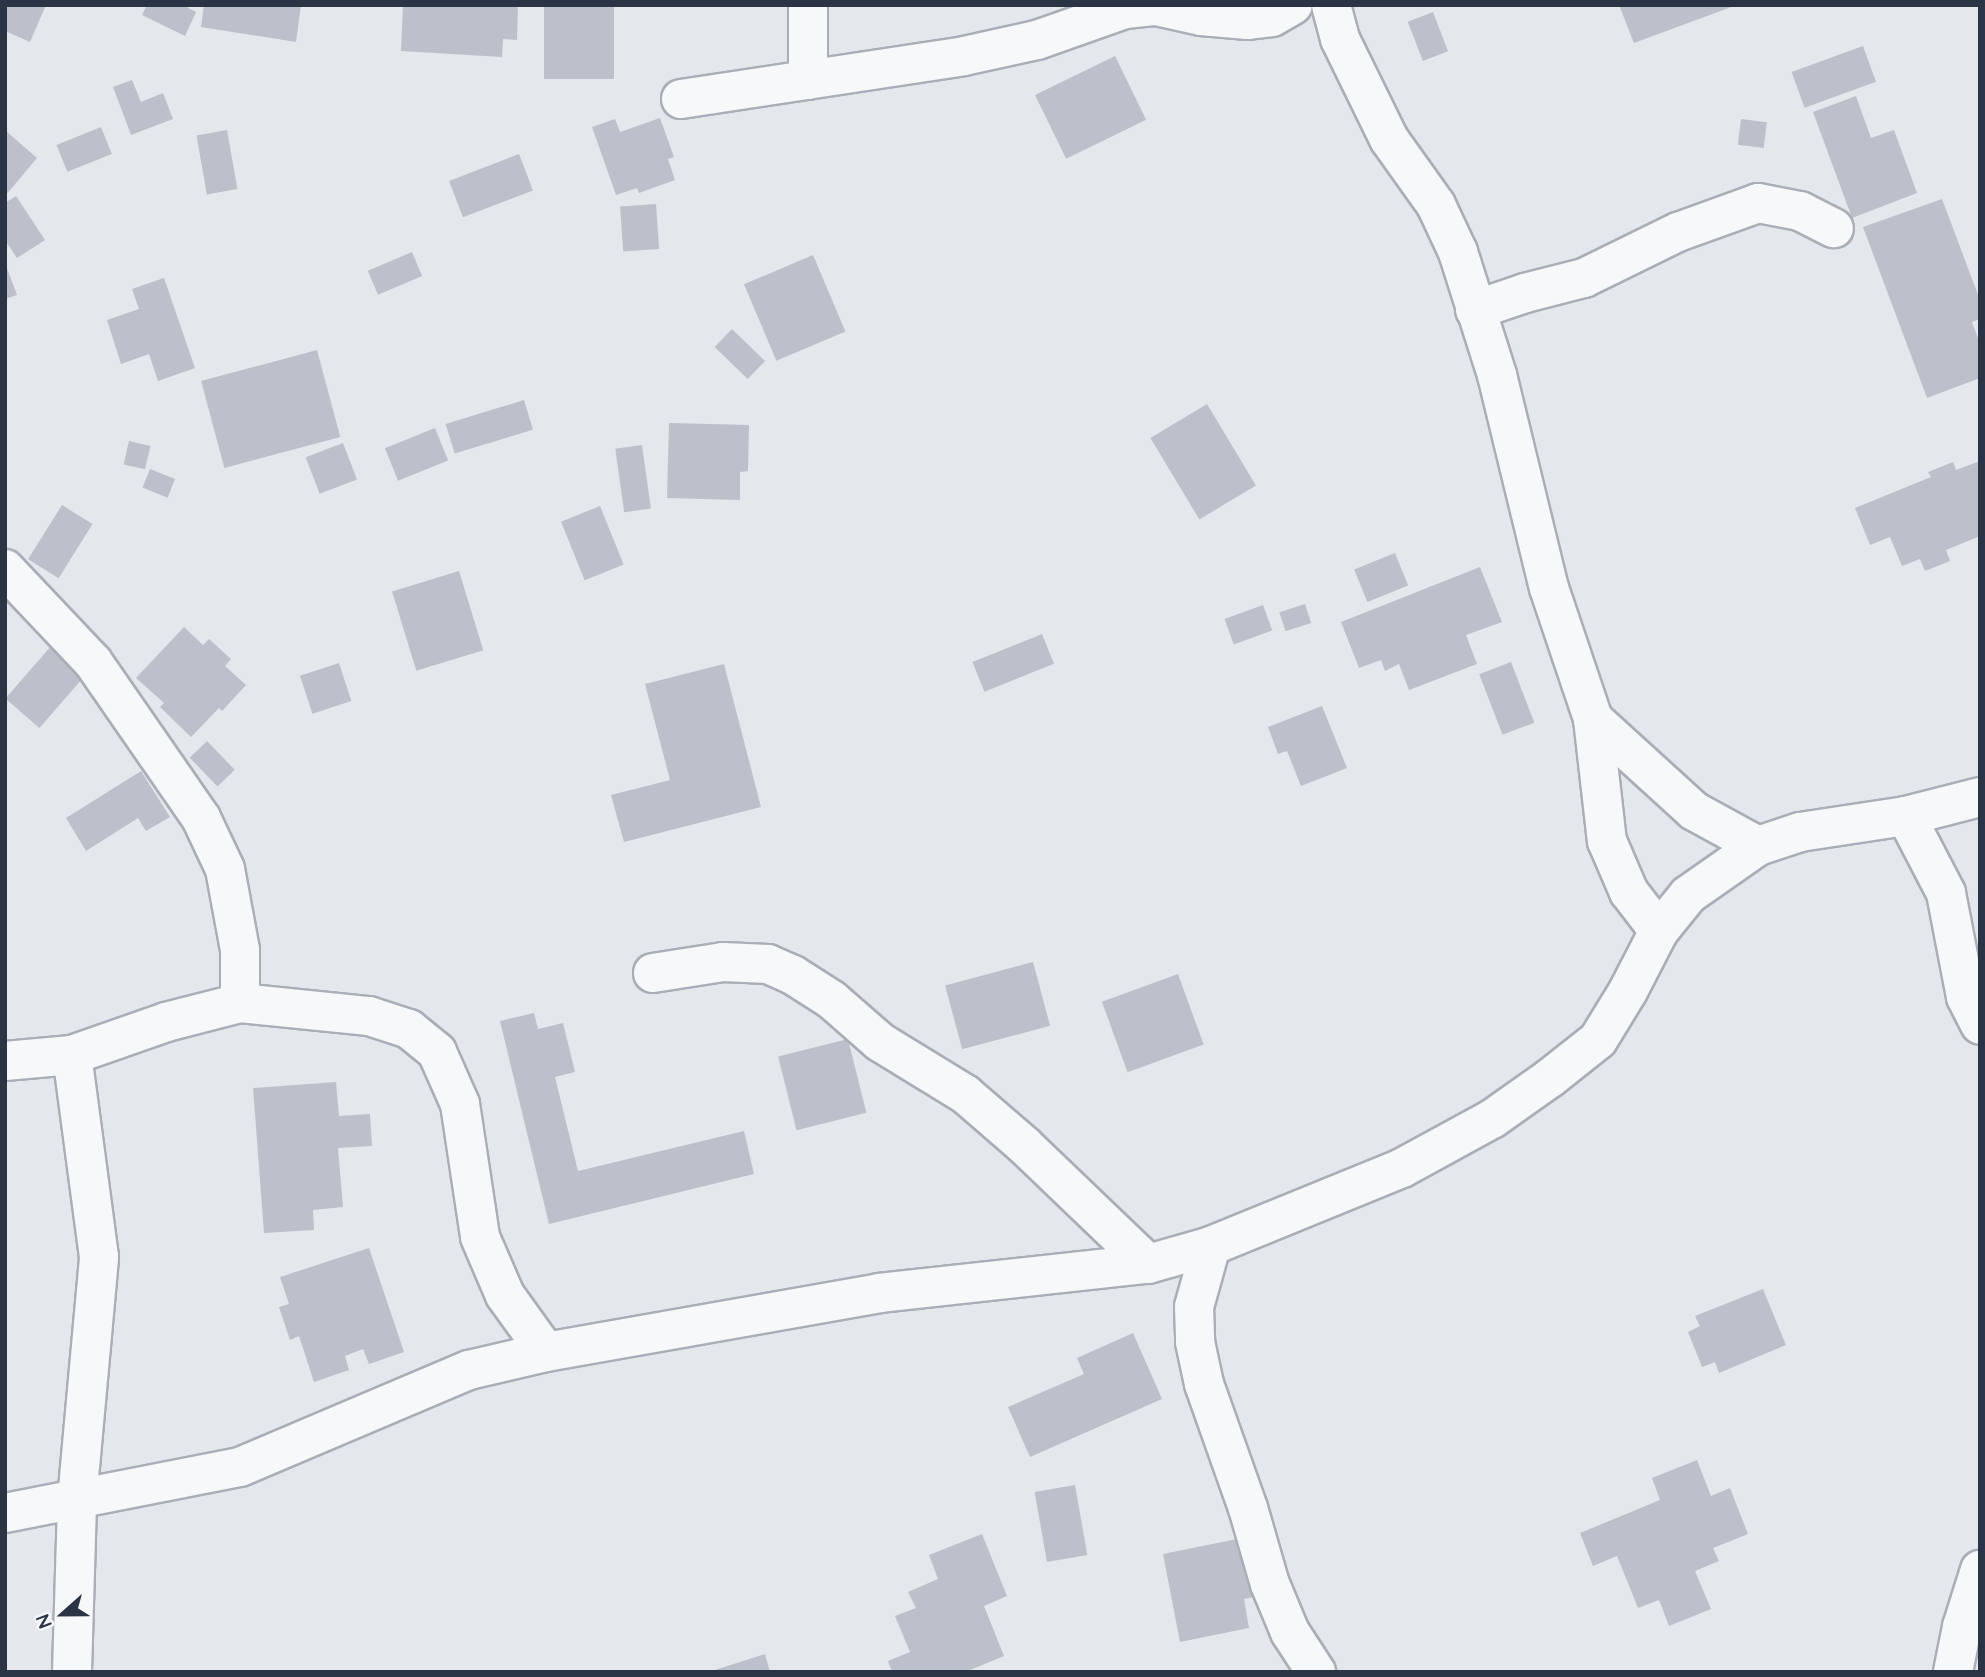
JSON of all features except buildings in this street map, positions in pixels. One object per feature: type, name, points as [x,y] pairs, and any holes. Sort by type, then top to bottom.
[{"type":"street","points":[[808,5],[808,80]]},
{"type":"street","points":[[681,99],[964,56],[1037,40],[1125,9],[1156,6],[1202,16],[1248,20],[1272,17],[1293,5]]},
{"type":"street","points":[[1331,5],[1339,39],[1389,139],[1436,205],[1458,252],[1497,375],[1549,588],[1594,719],[1607,841],[1629,892],[1659,931]]},
{"type":"street","points":[[1475,310],[1525,293],[1584,278],[1678,232],[1759,203],[1800,211],[1834,228]]},
{"type":"street","points":[[5,569],[93,662],[201,818],[225,869],[240,950],[240,1003]]},
{"type":"street","points":[[1594,719],[1695,811],[1758,846]]},
{"type":"street","points":[[5,1513],[240,1467],[469,1370],[546,1352],[879,1293],[1148,1264],[1211,1246],[1402,1168],[1492,1119],[1598,1040],[1628,991],[1659,931],[1688,895],[1758,846],[1800,832],[1906,816],[1980,797]]},
{"type":"street","points":[[1906,816],[1946,893],[1959,948],[1966,997],[1980,1025]]},
{"type":"street","points":[[653,973],[723,962],[768,964],[793,975],[832,1000],[880,1042],[965,1094],[1025,1146],[1148,1264]]},
{"type":"street","points":[[5,1061],[72,1055],[166,1022],[240,1003],[369,1016],[409,1029],[437,1052],[460,1104],[480,1237],[505,1295],[546,1352]]},
{"type":"street","points":[[72,1055],[99,1257],[77,1500],[72,1672]]},
{"type":"street","points":[[1211,1246],[1194,1307],[1195,1342],[1204,1384],[1248,1508],[1270,1584],[1290,1632],[1316,1672]]},
{"type":"street","points":[[1954,1672],[1962,1627],[1980,1570]]}]
